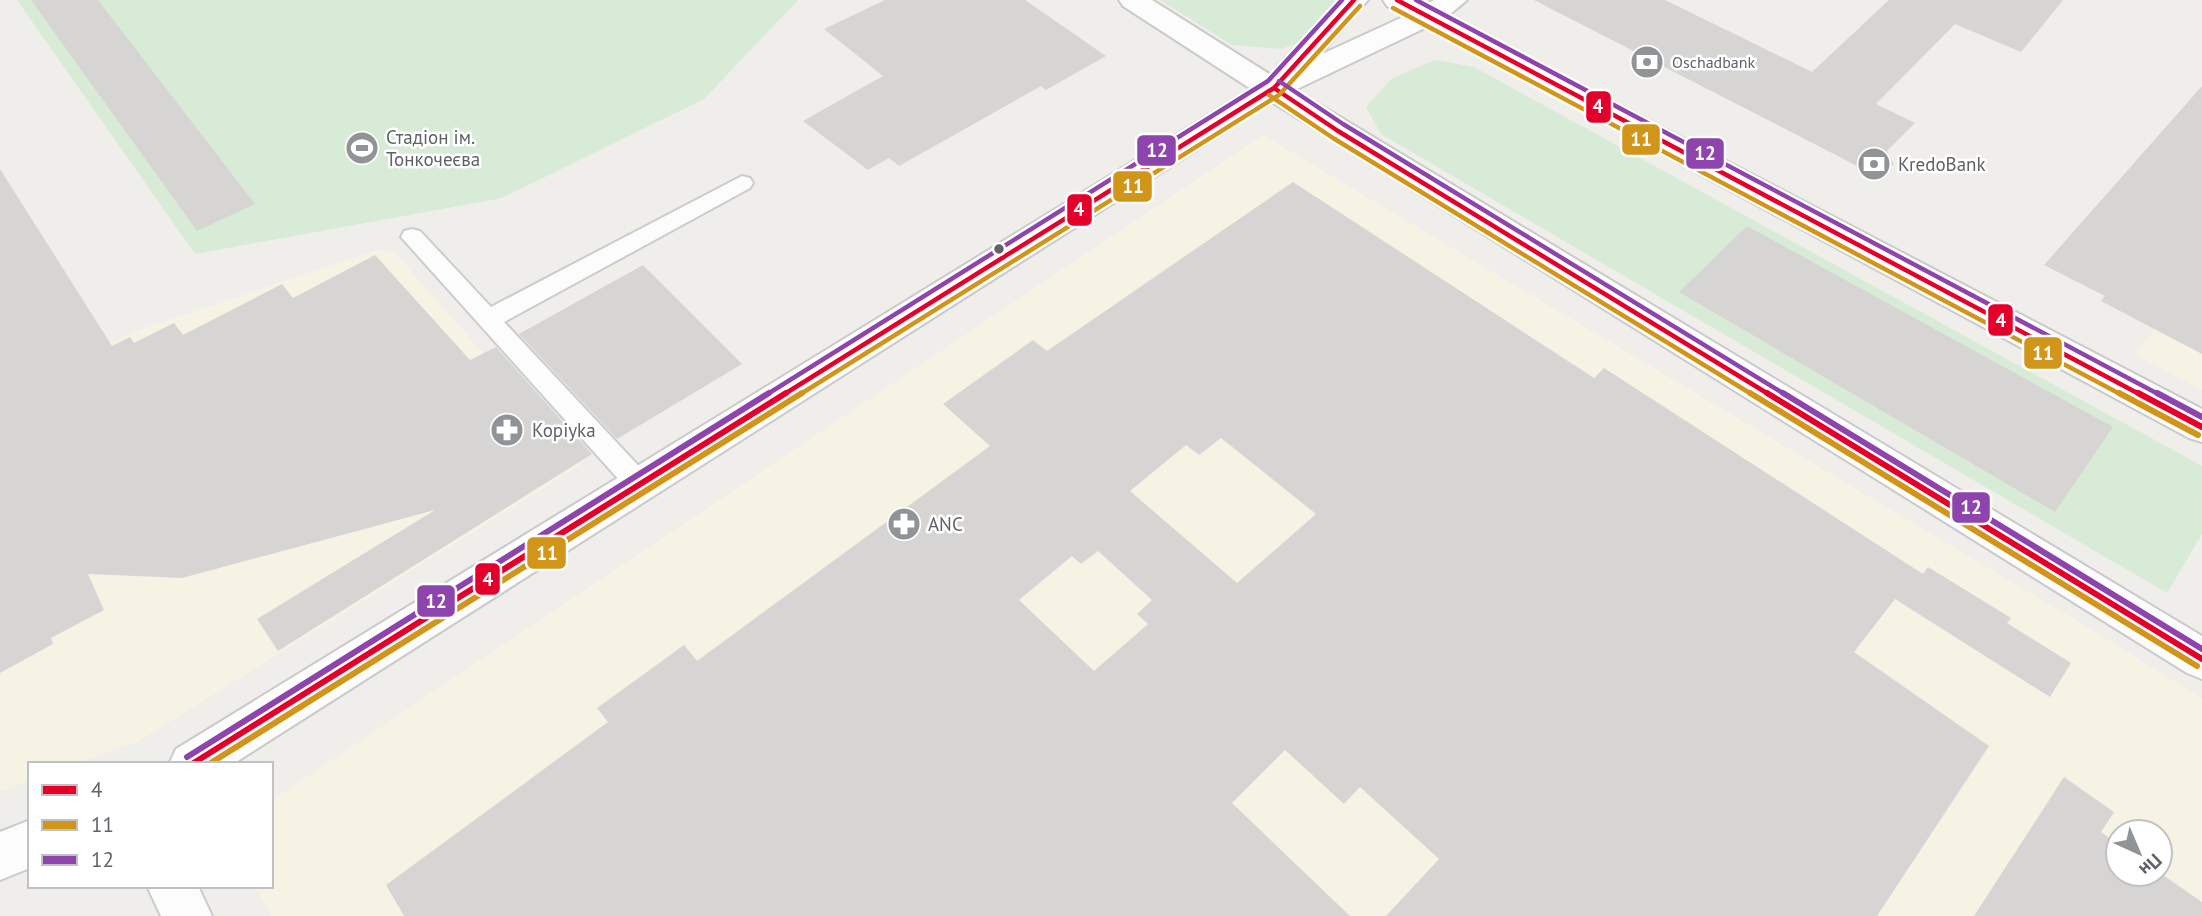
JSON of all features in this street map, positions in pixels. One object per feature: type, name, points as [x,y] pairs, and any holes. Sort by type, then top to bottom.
[{"type":"main road","points":[[1133,0],[1350,138],[2202,659]]},
{"type":"main road","points":[[1274,88],[1354,0]]},
{"type":"main road","points":[[1397,0],[1440,8],[2202,427]]},
{"type":"main road","points":[[195,762],[1274,88],[1440,8]]},
{"type":"main road","points":[[0,856],[28,845]]},
{"type":"main road","points":[[172,888],[187,916]]},
{"type":"lane","points":[[487,320],[742,183]]},
{"type":"lane","points":[[412,237],[639,484]]},
{"type":"shaded area","points":[[1263,135],[2084,625],[2202,699],[2202,916],[272,916],[256,888],[273,888],[273,800]]},
{"type":"shaded area","points":[[378,250],[394,252],[581,464],[139,741],[81,762],[28,762],[28,781],[0,791],[0,280],[53,367],[150,326]]},
{"type":"shaded area","points":[[2202,276],[2202,390],[2134,354]]},
{"type":"green space","name":"Стадіон ім. Тонкочеєва","points":[[17,0],[798,0],[704,99],[502,198],[195,254]]},
{"type":"green space","points":[[1160,0],[1335,0],[1336,11],[1319,35],[1281,49],[1232,45]]},
{"type":"green space","points":[[1435,60],[1474,67],[2202,466],[2202,534],[2167,593],[1381,134],[1366,107],[1391,79]]},
{"type":"building","points":[[31,0],[98,0],[255,204],[197,231]]},
{"type":"building","points":[[885,0],[1025,0],[1106,56],[1046,90],[1041,86],[899,166],[889,158],[868,170],[803,121],[883,76],[824,29]]},
{"type":"building","points":[[1534,0],[1665,0],[1812,72],[1889,0],[2063,0],[2021,52],[1955,24],[1876,104],[1915,123],[1887,151],[1894,165],[1873,165],[1867,171]]},
{"type":"building","points":[[2202,86],[2202,354],[2101,301],[2105,296],[2044,265]]},
{"type":"building","points":[[0,169],[112,346],[130,337],[134,343],[174,323],[183,335],[282,284],[293,298],[375,255],[470,360],[496,347],[592,454],[278,651],[257,619],[435,510],[182,578],[88,574],[104,610],[51,638],[53,644],[0,673]]},
{"type":"building","points":[[1293,182],[1594,378],[1604,368],[1923,574],[1928,567],[2011,618],[2007,623],[2071,663],[2050,697],[1895,599],[1854,652],[1989,746],[1877,916],[1386,916],[1439,859],[1360,787],[1344,804],[1285,750],[1232,803],[1350,916],[404,916],[386,885],[608,722],[597,708],[684,645],[697,661],[990,446],[943,404],[1033,340],[1047,351]],"holes":[[[1221,438],[1316,514],[1237,583],[1130,491],[1186,445],[1199,455]],[[1098,551],[1152,600],[1137,614],[1148,624],[1094,671],[1019,600],[1072,556],[1081,564]]]},
{"type":"building","points":[[1747,226],[2113,427],[2055,512],[1679,292]]},
{"type":"building","points":[[643,265],[742,364],[617,439],[519,334]]},
{"type":"building","points":[[2064,777],[2114,812],[2110,818],[2104,818],[2101,832],[2104,834],[2104,888],[2174,888],[2174,883],[2202,902],[2202,916],[1974,916]]},
{"type":"transit line","name":"12","points":[[187,757],[1268,81],[1342,0]]},
{"type":"transit line","name":"4","points":[[195,762],[1274,88],[1354,0]]},
{"type":"transit line","name":"4","points":[[1397,0],[2202,427]]},
{"type":"transit line","name":"12","points":[[1416,0],[2202,417]]},
{"type":"transit line","name":"11","points":[[212,762],[1279,95],[1360,6]]},
{"type":"transit line","name":"11","points":[[1393,8],[2198,435]]},
{"type":"transit line","name":"12","points":[[1279,81],[1343,124],[2202,649]]},
{"type":"transit line","name":"4","points":[[1274,88],[1338,131],[2202,659]]},
{"type":"transit line","name":"11","points":[[1269,95],[1333,138],[2197,666]]},
{"type":"place","name":"Oschadbank","points":[[1647,62]]},
{"type":"place","name":"Стадіон ім. Тонкочеєва","points":[[362,148]]},
{"type":"place","name":"KredoBank","points":[[1874,164]]},
{"type":"place","name":"Kopiyka","points":[[507,430]]},
{"type":"place","name":"ANC","points":[[904,524]]}]
